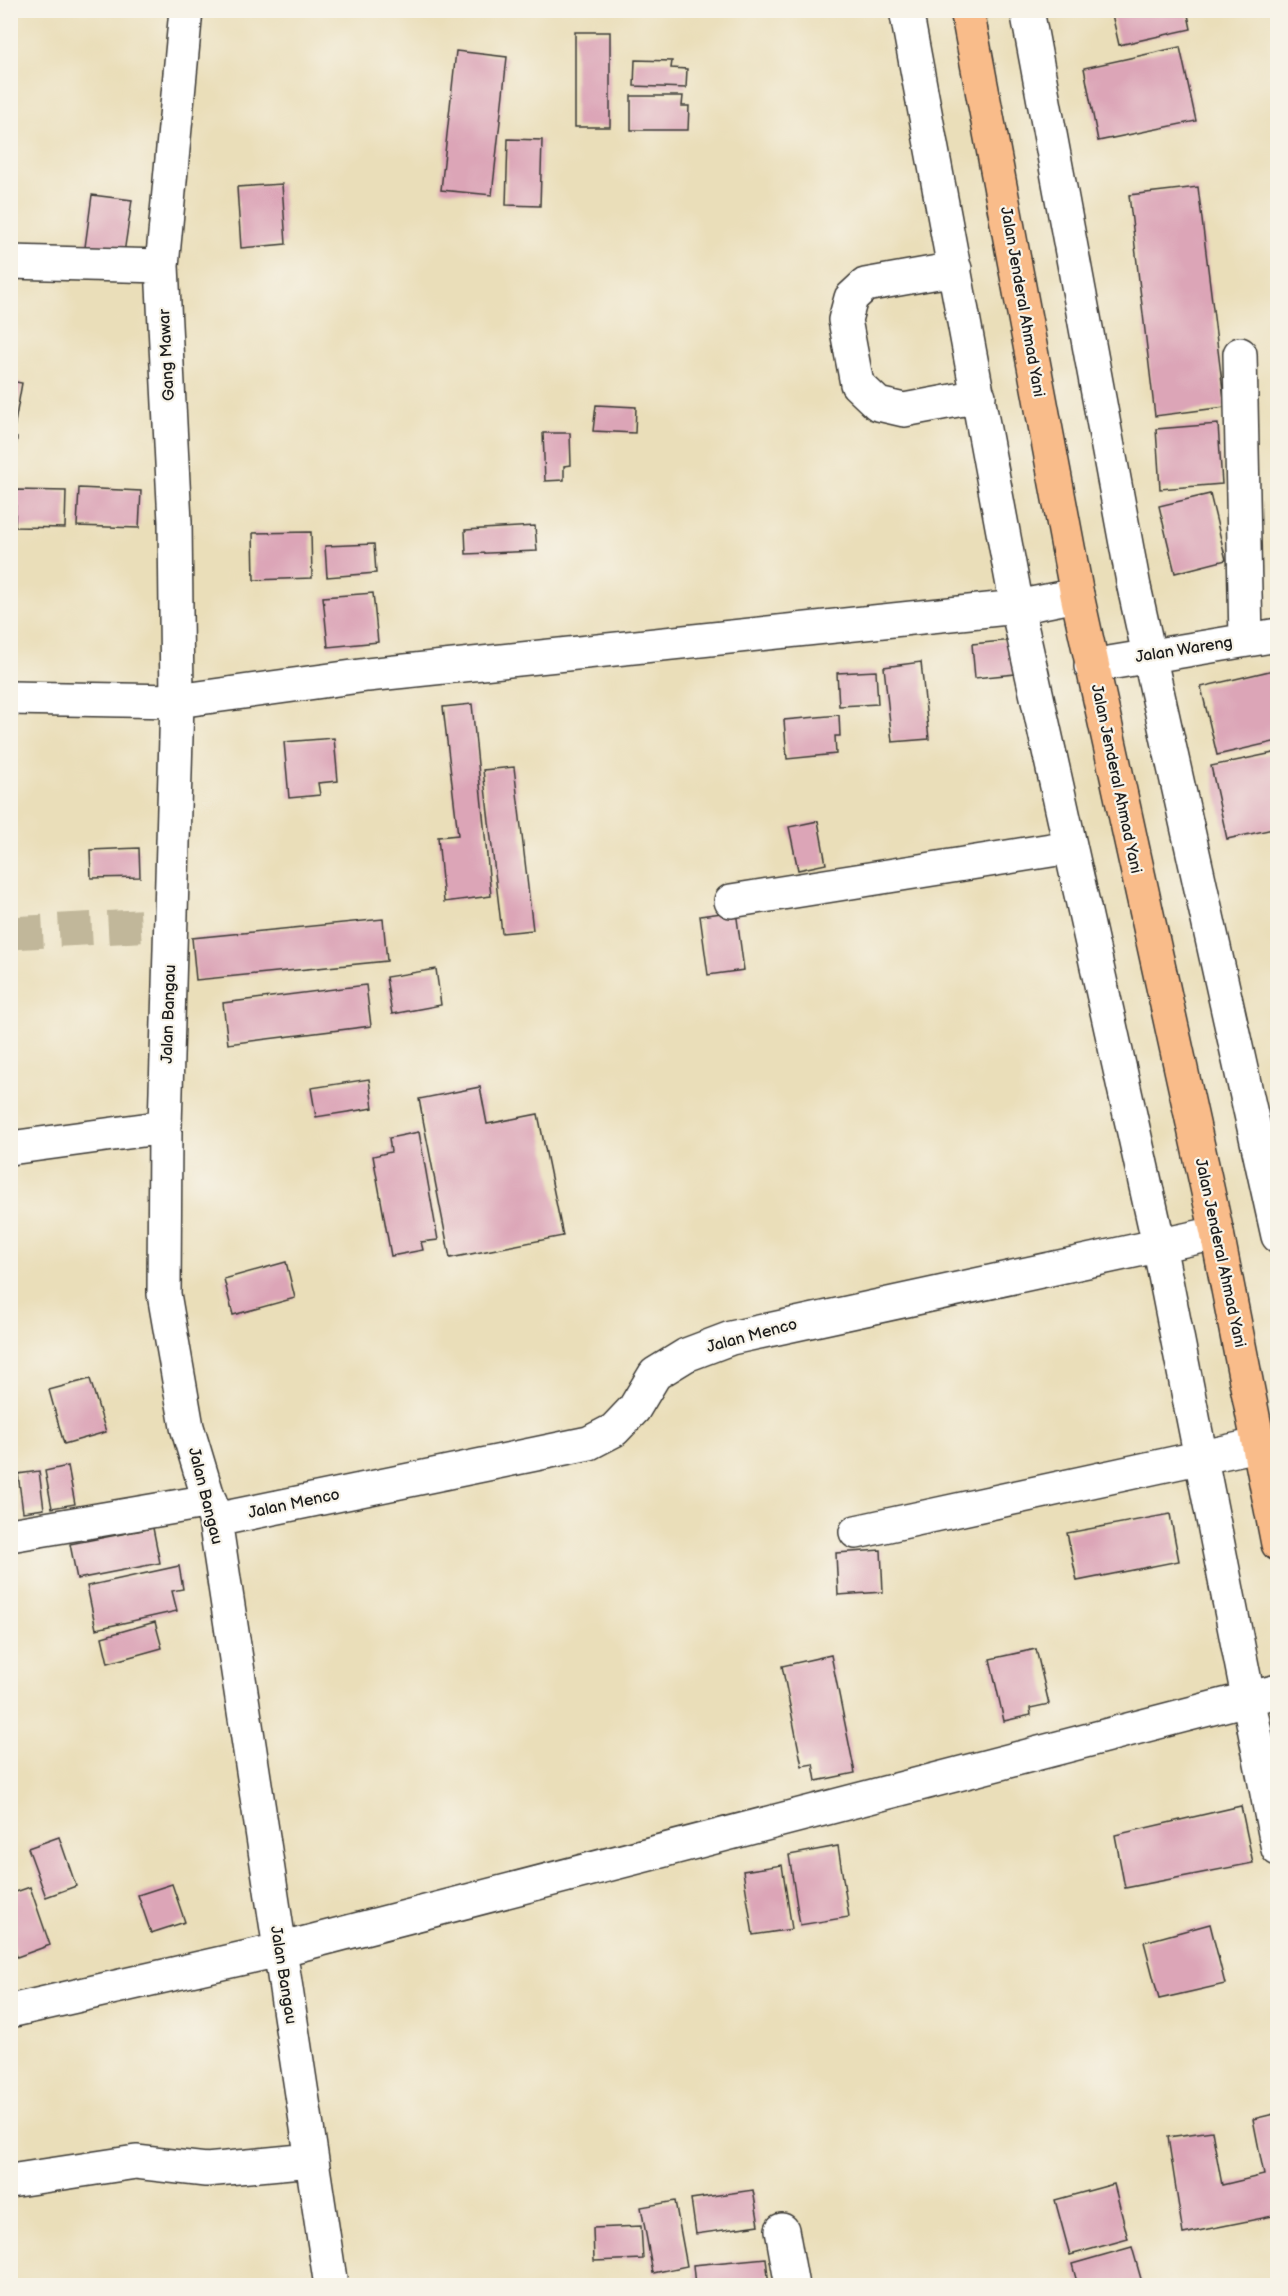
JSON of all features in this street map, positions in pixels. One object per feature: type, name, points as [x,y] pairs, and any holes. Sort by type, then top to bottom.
[{"type":"main road","name":"Jalan Jenderal Ahmad Yani","points":[[968,10],[1091,666],[1217,1233],[1278,1544]]},
{"type":"street","name":"Gang Mawar","points":[[177,700],[176,522],[162,266],[186,10]]},
{"type":"street","points":[[906,10],[1017,607],[1159,1245],[1199,1456],[1263,1694],[1278,1849]]},
{"type":"street","points":[[1027,10],[1149,655],[1278,1236]]},
{"type":"street","points":[[10,262],[162,266]]},
{"type":"street","points":[[955,269],[865,285],[851,298],[845,320],[856,384],[878,404],[904,410],[979,396]]},
{"type":"street","points":[[1240,354],[1262,637]]},
{"type":"street","points":[[10,699],[177,700],[367,675],[1017,607],[1077,595]]},
{"type":"street","name":"Jalan Wareng","points":[[1091,666],[1262,637]]},
{"type":"street","name":"Jalan Bangau","points":[[177,700],[165,1127],[164,1294],[187,1427],[212,1510],[331,2286]]},
{"type":"street","points":[[731,901],[1070,847]]},
{"type":"street","points":[[10,1148],[165,1127]]},
{"type":"street","name":"Jalan Menco","points":[[10,1535],[212,1510],[589,1443],[614,1430],[634,1409],[655,1374],[686,1355],[731,1338],[1217,1233]]},
{"type":"street","points":[[856,1532],[1258,1445]]},
{"type":"street","points":[[10,2012],[279,1950],[1263,1694]]},
{"type":"street","points":[[10,2181],[136,2162],[206,2170],[311,2160]]},
{"type":"street","points":[[782,2230],[792,2286]]},
{"type":"building","points":[[1111,10],[1187,10],[1191,29],[1119,45]]},
{"type":"building","points":[[575,32],[610,32],[610,127],[575,127]]},
{"type":"building","points":[[1180,47],[1196,121],[1098,141],[1084,68]]},
{"type":"building","points":[[456,51],[507,57],[492,195],[441,190]]},
{"type":"building","points":[[635,60],[672,61],[671,68],[687,69],[686,88],[634,86]]},
{"type":"building","points":[[631,96],[683,96],[682,106],[689,106],[688,130],[631,130]]},
{"type":"building","points":[[508,139],[542,140],[540,206],[506,205]]},
{"type":"building","points":[[282,184],[286,244],[241,248],[237,187]]},
{"type":"building","points":[[1198,187],[1225,407],[1155,416],[1129,195]]},
{"type":"building","points":[[92,195],[132,200],[124,253],[85,247]]},
{"type":"building","points":[[10,381],[22,383],[13,434],[10,434]]},
{"type":"building","points":[[596,405],[636,407],[635,433],[593,431]]},
{"type":"building","points":[[1218,424],[1222,484],[1160,489],[1156,429]]},
{"type":"building","points":[[543,433],[570,433],[571,465],[564,466],[564,480],[545,481]]},
{"type":"building","points":[[10,437],[17,438],[13,477],[10,477]]},
{"type":"building","points":[[79,488],[141,491],[139,528],[77,526]]},
{"type":"building","points":[[16,490],[66,491],[65,528],[15,527]]},
{"type":"building","points":[[1210,494],[1226,560],[1175,573],[1159,506]]},
{"type":"building","points":[[535,526],[537,551],[466,554],[465,530]]},
{"type":"building","points":[[311,532],[312,578],[254,580],[253,533]]},
{"type":"building","points":[[374,544],[376,573],[327,577],[325,546]]},
{"type":"building","points":[[373,593],[378,642],[328,647],[323,597]]},
{"type":"building","points":[[1013,640],[1015,674],[975,678],[972,644]]},
{"type":"building","points":[[921,662],[929,739],[892,742],[884,667]]},
{"type":"building","points":[[1278,669],[1278,741],[1217,755],[1201,687]]},
{"type":"building","points":[[876,671],[878,704],[839,706],[837,673]]},
{"type":"building","points":[[472,704],[491,896],[444,902],[438,837],[458,835],[443,707]]},
{"type":"building","points":[[839,715],[840,736],[835,736],[836,754],[787,759],[784,720]]},
{"type":"building","points":[[334,738],[338,781],[318,783],[320,795],[289,798],[284,742]]},
{"type":"building","points":[[1278,752],[1278,828],[1227,839],[1211,766]]},
{"type":"building","points":[[514,767],[533,930],[502,933],[483,770]]},
{"type":"building","points":[[818,821],[826,864],[798,870],[789,827]]},
{"type":"building","points":[[139,848],[140,877],[91,878],[90,850]]},
{"type":"building","points":[[736,911],[744,970],[708,975],[700,916]]},
{"type":"building","points":[[383,919],[387,961],[196,980],[192,938]]},
{"type":"building","points":[[436,969],[441,1005],[392,1014],[386,977]]},
{"type":"building","points":[[366,985],[371,1026],[228,1044],[223,1003]]},
{"type":"building","points":[[369,1079],[373,1108],[316,1117],[311,1088]]},
{"type":"building","points":[[480,1087],[487,1124],[538,1114],[563,1236],[450,1258],[419,1099]]},
{"type":"building","points":[[419,1132],[438,1240],[421,1242],[423,1250],[391,1256],[373,1156],[391,1152],[389,1138]]},
{"type":"building","points":[[286,1262],[295,1298],[233,1315],[224,1279]]},
{"type":"building","points":[[90,1379],[106,1432],[64,1444],[49,1390]]},
{"type":"building","points":[[68,1466],[75,1504],[52,1508],[45,1471]]},
{"type":"building","points":[[39,1471],[44,1509],[23,1512],[18,1474]]},
{"type":"building","points":[[1170,1514],[1179,1561],[1077,1581],[1067,1533]]},
{"type":"building","points":[[153,1528],[160,1563],[77,1579],[70,1544]]},
{"type":"building","points":[[881,1550],[883,1592],[838,1595],[836,1553]]},
{"type":"building","points":[[179,1566],[183,1589],[172,1591],[177,1611],[96,1629],[87,1586]]},
{"type":"building","points":[[155,1622],[162,1648],[108,1663],[102,1637]]},
{"type":"building","points":[[1036,1649],[1049,1704],[1030,1708],[1031,1715],[1004,1721],[990,1659]]},
{"type":"building","points":[[831,1655],[855,1773],[816,1781],[813,1764],[802,1766],[782,1666]]},
{"type":"building","points":[[1241,1806],[1253,1863],[1125,1888],[1115,1835]]},
{"type":"building","points":[[59,1837],[76,1886],[46,1897],[28,1848]]},
{"type":"building","points":[[838,1846],[849,1917],[800,1925],[789,1855]]},
{"type":"building","points":[[782,1865],[792,1929],[753,1935],[743,1871]]},
{"type":"building","points":[[172,1884],[185,1922],[151,1933],[138,1895]]},
{"type":"building","points":[[30,1887],[50,1945],[17,1957],[10,1937],[10,1894]]},
{"type":"building","points":[[1210,1924],[1225,1984],[1159,1999],[1144,1942]]},
{"type":"building","points":[[1278,2113],[1278,2215],[1183,2234],[1168,2137],[1212,2131],[1222,2185],[1264,2175],[1253,2119]]},
{"type":"building","points":[[1114,2184],[1128,2239],[1070,2255],[1055,2200]]},
{"type":"building","points":[[753,2190],[759,2225],[696,2234],[691,2199]]},
{"type":"building","points":[[675,2201],[687,2266],[653,2273],[641,2207]]},
{"type":"building","points":[[641,2226],[643,2259],[594,2261],[593,2228]]},
{"type":"building","points":[[1132,2247],[1143,2286],[1078,2286],[1072,2264]]},
{"type":"building","points":[[766,2258],[769,2286],[695,2286],[693,2265]]},
{"type":"tunnel","points":[[10,933],[171,924]]}]
